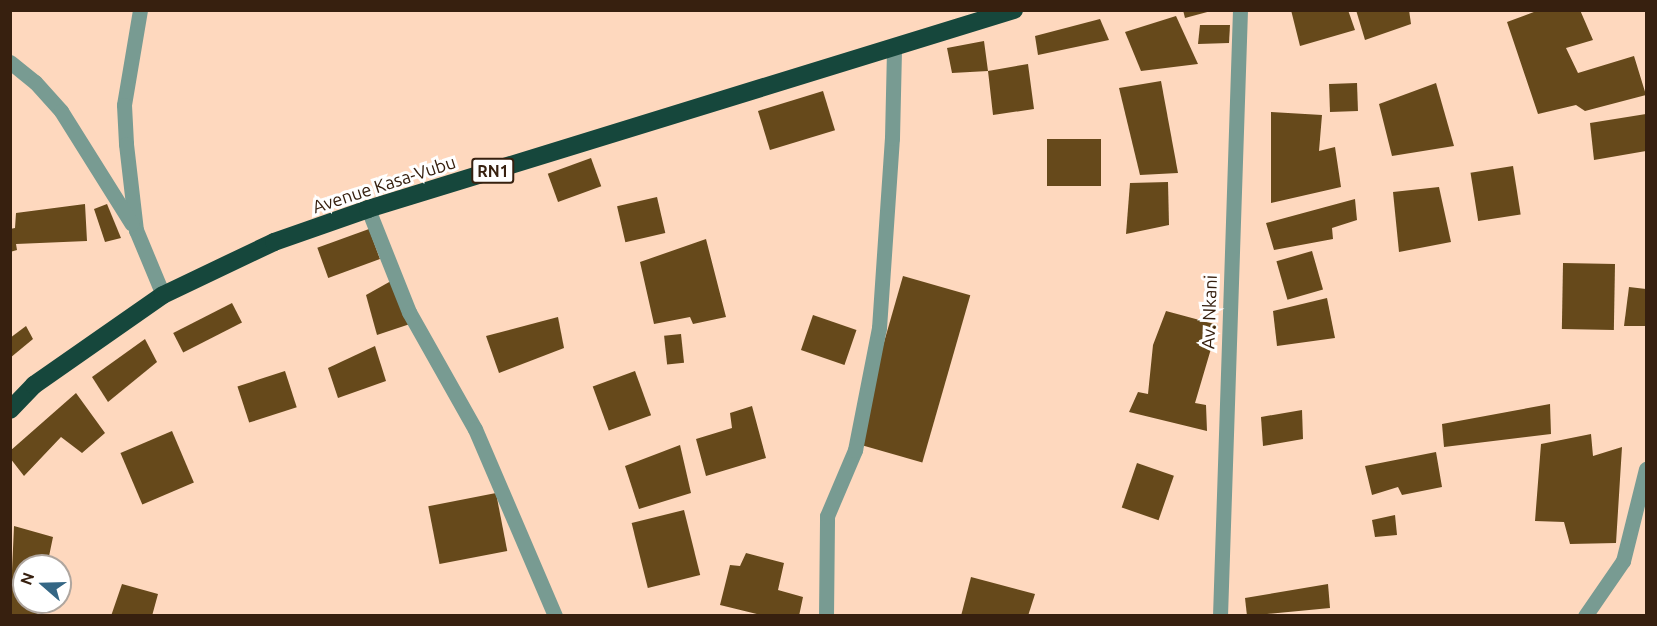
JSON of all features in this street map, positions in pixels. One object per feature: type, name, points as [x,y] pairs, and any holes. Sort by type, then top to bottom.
[{"type":"highway","name":"Avenue Kasa-Vubu","points":[[10,410],[34,385],[163,295],[274,242],[368,209],[1014,10]]},
{"type":"street","points":[[136,230],[124,105],[140,10]]},
{"type":"street","name":"Av. Nkani","points":[[1220,615],[1240,10]]},
{"type":"street","points":[[826,615],[827,516],[855,450],[879,328],[892,138],[894,47]]},
{"type":"street","points":[[10,62],[36,82],[62,111],[136,230],[163,295]]},
{"type":"street","points":[[368,209],[409,312],[475,429],[555,615]]},
{"type":"street","points":[[1585,615],[1623,561],[1647,469]]},
{"type":"building","points":[[1183,10],[1210,10],[1211,11],[1185,18]]},
{"type":"building","points":[[1291,10],[1348,10],[1355,30],[1300,46]]},
{"type":"building","points":[[1356,10],[1409,10],[1411,24],[1365,40]]},
{"type":"building","points":[[1539,10],[1580,10],[1593,40],[1566,48],[1578,73],[1634,56],[1646,95],[1585,111],[1576,105],[1538,114],[1507,22]]},
{"type":"building","points":[[1176,16],[1198,64],[1141,71],[1125,32]]},
{"type":"building","points":[[1100,19],[1109,40],[1038,55],[1035,36]]},
{"type":"building","points":[[1200,25],[1230,25],[1229,43],[1198,44]]},
{"type":"building","points":[[984,41],[988,71],[952,73],[947,48]]},
{"type":"building","points":[[1028,64],[1034,109],[993,115],[988,71]]},
{"type":"building","points":[[1161,81],[1178,173],[1140,175],[1119,88]]},
{"type":"building","points":[[1357,83],[1358,111],[1330,112],[1329,84]]},
{"type":"building","points":[[1436,83],[1454,146],[1392,156],[1379,104]]},
{"type":"building","points":[[823,91],[835,130],[770,150],[758,111]]},
{"type":"building","points":[[1271,112],[1322,115],[1319,151],[1335,147],[1341,187],[1271,203]]},
{"type":"building","points":[[1646,114],[1646,151],[1594,160],[1590,123]]},
{"type":"building","points":[[1047,139],[1101,139],[1101,186],[1047,186]]},
{"type":"building","points":[[591,158],[601,186],[558,202],[548,174]]},
{"type":"building","points":[[1513,166],[1521,214],[1478,221],[1471,173]]},
{"type":"building","points":[[1168,182],[1169,225],[1126,234],[1130,183]]},
{"type":"building","points":[[1439,187],[1451,242],[1399,252],[1393,192]]},
{"type":"building","points":[[657,197],[665,233],[625,242],[617,206]]},
{"type":"building","points":[[1355,199],[1357,220],[1332,228],[1333,239],[1274,250],[1266,223]]},
{"type":"building","points":[[85,204],[87,241],[16,244],[17,250],[10,252],[10,229],[15,228],[16,213]]},
{"type":"building","points":[[107,204],[121,238],[105,242],[94,209]]},
{"type":"building","points":[[369,229],[380,259],[328,278],[317,248]]},
{"type":"building","points":[[706,239],[726,317],[693,324],[690,317],[654,324],[640,262]]},
{"type":"building","points":[[1312,251],[1323,289],[1287,300],[1276,261]]},
{"type":"building","points":[[1563,263],[1615,264],[1614,330],[1562,329]]},
{"type":"building","points":[[903,276],[970,295],[922,463],[855,443]]},
{"type":"building","points":[[391,281],[410,324],[377,335],[366,295]]},
{"type":"building","points":[[1629,287],[1646,289],[1646,326],[1624,326]]},
{"type":"building","points":[[1327,298],[1335,338],[1277,346],[1273,311]]},
{"type":"building","points":[[232,303],[242,323],[183,353],[173,333]]},
{"type":"building","points":[[1166,311],[1218,325],[1195,403],[1206,405],[1207,431],[1129,412],[1138,392],[1148,394],[1153,345]]},
{"type":"building","points":[[813,315],[856,330],[844,365],[801,350]]},
{"type":"building","points":[[558,317],[564,348],[499,373],[486,336]]},
{"type":"building","points":[[26,326],[33,339],[10,358],[10,338]]},
{"type":"building","points":[[681,334],[684,363],[667,365],[664,336]]},
{"type":"building","points":[[145,339],[157,362],[108,402],[92,377]]},
{"type":"building","points":[[375,346],[386,381],[338,398],[328,368]]},
{"type":"building","points":[[285,371],[297,407],[249,423],[237,386]]},
{"type":"building","points":[[635,371],[651,415],[609,431],[593,386]]},
{"type":"building","points":[[76,393],[105,433],[82,453],[61,437],[24,476],[10,458],[10,451]]},
{"type":"building","points":[[1550,404],[1551,434],[1444,447],[1442,424]]},
{"type":"building","points":[[752,406],[766,458],[706,476],[696,439],[732,428],[730,413]]},
{"type":"building","points":[[1302,410],[1303,439],[1263,446],[1261,417]]},
{"type":"building","points":[[172,431],[194,483],[142,504],[120,453]]},
{"type":"building","points":[[1591,434],[1593,456],[1622,447],[1616,543],[1570,544],[1564,522],[1535,521],[1541,444]]},
{"type":"building","points":[[680,445],[691,493],[639,509],[625,466]]},
{"type":"building","points":[[1436,452],[1442,487],[1402,495],[1398,487],[1372,495],[1365,466]]},
{"type":"building","points":[[1137,463],[1174,476],[1159,520],[1122,507]]},
{"type":"building","points":[[496,493],[507,551],[440,564],[428,506]]},
{"type":"building","points":[[684,510],[700,575],[648,588],[632,523]]},
{"type":"building","points":[[1395,515],[1397,535],[1375,537],[1372,520]]},
{"type":"building","points":[[14,526],[53,537],[49,554],[13,554]]},
{"type":"building","points":[[746,553],[784,563],[778,590],[803,597],[799,616],[765,616],[720,605],[730,565],[740,566]]},
{"type":"building","points":[[12,571],[12,614],[37,614],[37,616],[10,616]]},
{"type":"building","points":[[971,577],[1035,594],[1028,616],[961,616]]},
{"type":"building","points":[[122,584],[158,594],[152,616],[111,616]]},
{"type":"building","points":[[1328,584],[1330,608],[1247,616],[1245,598]]}]
